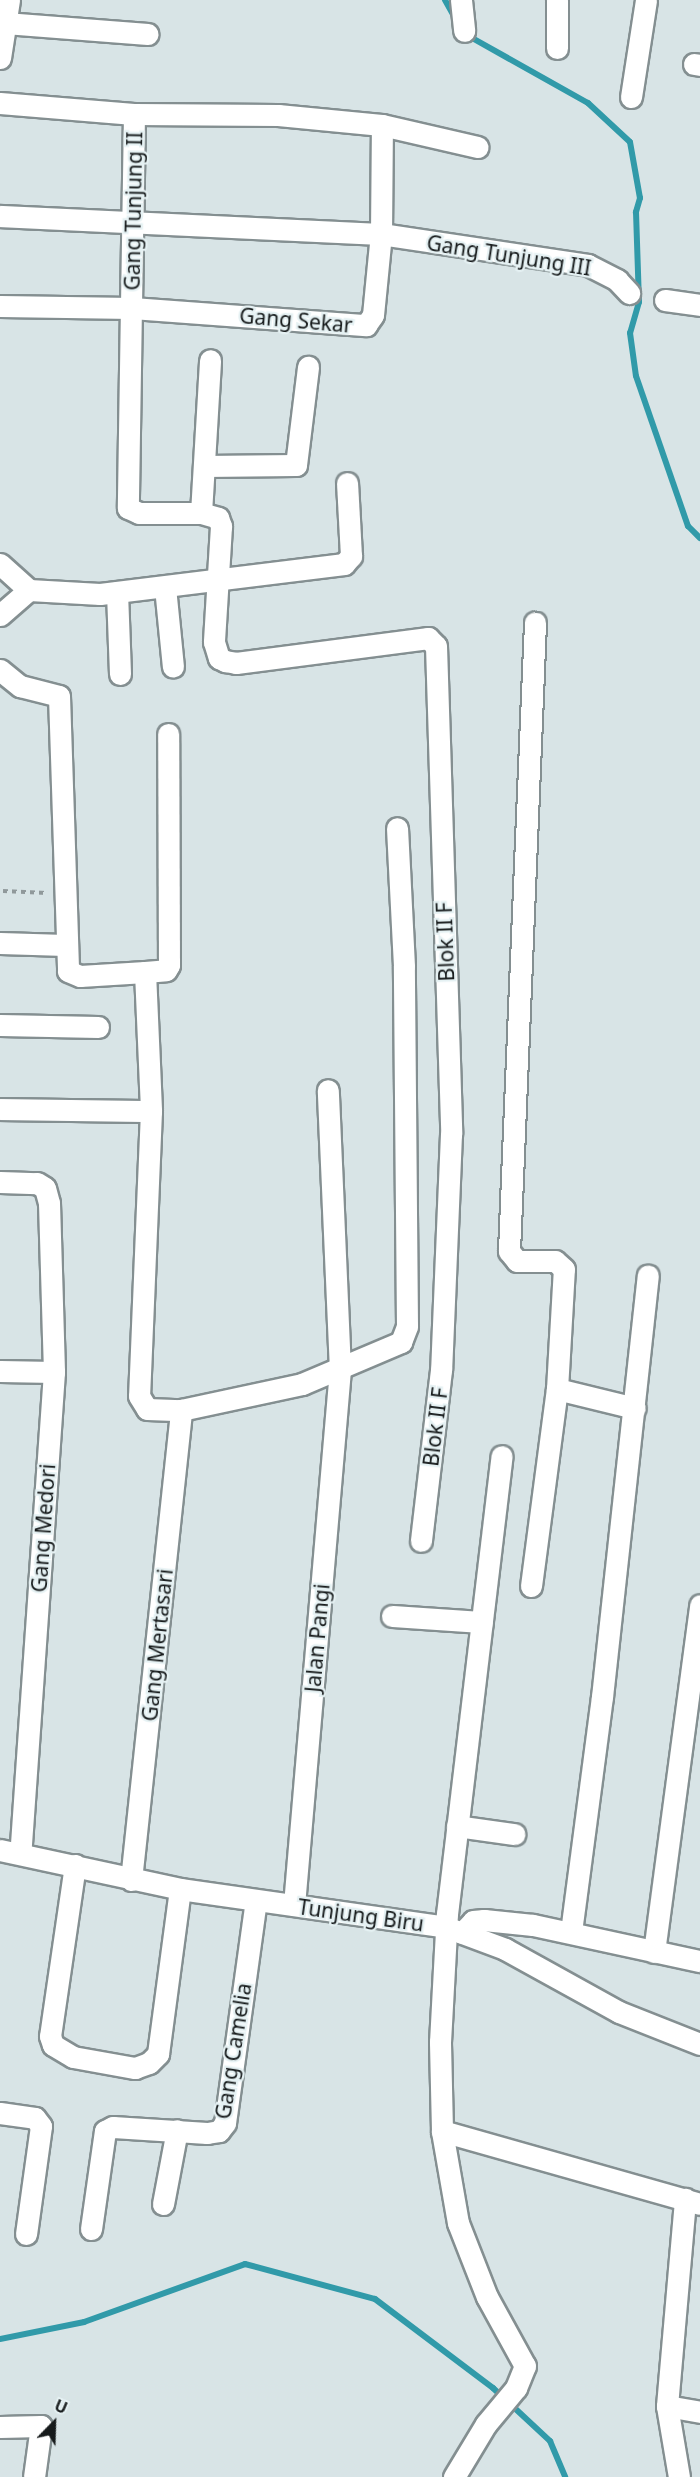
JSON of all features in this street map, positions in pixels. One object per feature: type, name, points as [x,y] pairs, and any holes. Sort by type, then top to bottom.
[{"type":"street","points":[[0,58],[9,0]]},
{"type":"street","points":[[461,0],[464,31]]},
{"type":"street","points":[[556,48],[557,0]]},
{"type":"street","points":[[631,98],[646,0]]},
{"type":"street","points":[[5,23],[148,34]]},
{"type":"street","points":[[0,104],[134,114],[278,115],[382,125],[477,147]]},
{"type":"street","name":"Gang Tunjung II","points":[[134,114],[128,508],[139,513],[201,513]]},
{"type":"street","points":[[381,234],[382,125]]},
{"type":"street","name":"Gang Tunjung III","points":[[0,216],[381,234],[588,265],[616,280],[629,293]]},
{"type":"street","name":"Gang Sekar","points":[[132,308],[366,326],[373,315],[381,234]]},
{"type":"street","points":[[665,300],[700,305]]},
{"type":"street","points":[[0,306],[132,308]]},
{"type":"street","points":[[210,360],[201,513],[218,518],[221,526],[219,578]]},
{"type":"street","points":[[204,466],[296,465],[308,367]]},
{"type":"street","points":[[0,564],[29,590],[117,592],[349,561],[347,483]]},
{"type":"street","name":"Blok II F","points":[[219,578],[214,642],[219,658],[225,661],[236,663],[428,638],[436,646],[451,1134],[441,1370],[421,1541]]},
{"type":"street","points":[[165,587],[173,667]]},
{"type":"street","points":[[0,615],[29,590]]},
{"type":"street","points":[[117,592],[120,674]]},
{"type":"street","points":[[531,1586],[557,1389],[564,1269],[555,1261],[518,1261],[509,1251],[535,623]]},
{"type":"street","points":[[0,670],[20,686],[59,696],[66,966],[74,976],[166,970],[169,964],[168,734]]},
{"type":"street","points":[[146,972],[151,1111],[138,1396],[147,1409],[181,1410],[268,1393],[340,1370],[401,1342],[407,1326],[404,966],[397,828]]},
{"type":"street","points":[[0,943],[65,945]]},
{"type":"street","points":[[0,1025],[98,1027]]},
{"type":"street","name":"Jalan Pangi","points":[[294,1905],[340,1370],[328,1090]]},
{"type":"street","points":[[0,1109],[151,1111]]},
{"type":"street","name":"Gang Medori","points":[[0,1182],[37,1183],[45,1188],[49,1203],[54,1372],[10,1851]]},
{"type":"street","points":[[571,1932],[635,1408],[648,1275]]},
{"type":"street","points":[[0,1371],[54,1372]]},
{"type":"street","points":[[557,1389],[635,1408]]},
{"type":"street","name":"Gang Mertasari","points":[[131,1880],[181,1410]]},
{"type":"street","points":[[454,2477],[486,2424],[516,2388],[525,2366],[487,2297],[458,2223],[442,2131],[440,2042],[454,1930],[457,1826],[502,1456]]},
{"type":"street","points":[[654,1952],[700,1605]]},
{"type":"street","points":[[392,1616],[482,1622]]},
{"type":"street","points":[[457,1826],[514,1834]]},
{"type":"street","name":"Tunjung Biru","points":[[10,1851],[75,1864],[131,1880],[180,1889],[454,1930],[505,1949],[619,2012],[700,2044]]},
{"type":"street","points":[[75,1864],[50,2026],[53,2045],[73,2057],[135,2068],[149,2063],[158,2054],[180,1889]]},
{"type":"street","name":"Gang Camelia","points":[[91,2229],[105,2131],[112,2127],[219,2131],[225,2123],[256,1901]]},
{"type":"street","points":[[454,1930],[473,1921],[484,1920],[571,1932],[700,1961]]},
{"type":"street","points":[[0,2113],[35,2118],[41,2126],[26,2234]]},
{"type":"street","points":[[163,2204],[177,2130]]},
{"type":"street","points":[[442,2131],[692,2201],[667,2406],[679,2477]]},
{"type":"street","points":[[667,2406],[700,2412]]},
{"type":"street","points":[[0,2427],[40,2426],[34,2477]]},
{"type":"path","points":[[3,891],[63,893]]},
{"type":"waterway","points":[[445,0],[455,18]]},
{"type":"waterway","points":[[465,34],[588,103],[630,142],[640,198],[636,212],[639,302],[630,333],[636,376],[688,526],[700,538]]},
{"type":"waterway","points":[[0,2339],[84,2322],[245,2264],[375,2299],[493,2388],[550,2441],[565,2477]]}]
